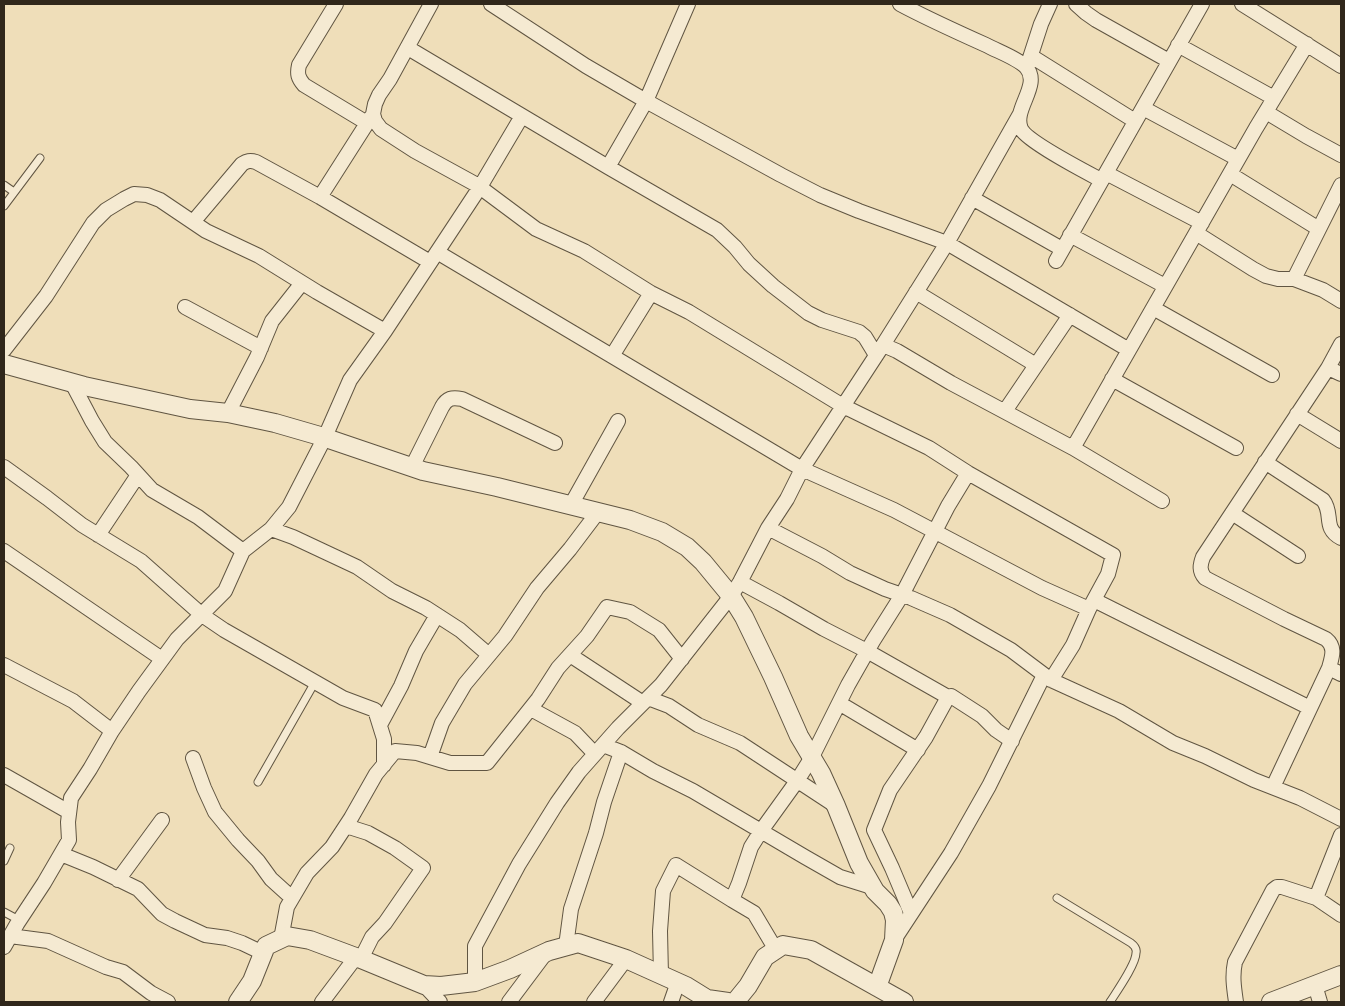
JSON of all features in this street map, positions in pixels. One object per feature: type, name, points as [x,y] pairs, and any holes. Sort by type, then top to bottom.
[{"type":"street","points":[[336,4],[299,64],[298,78],[304,85],[375,121],[381,129],[415,151],[480,187],[536,229],[584,251],[651,293],[689,312],[843,406],[930,448],[968,473],[1113,555],[1108,574],[1091,604],[1073,645],[1047,678],[1012,741],[990,786],[951,853],[894,940],[877,987]]},
{"type":"street","points":[[320,197],[370,119],[379,95],[408,48],[431,4]]},
{"type":"street","points":[[491,4],[586,66],[781,175],[820,195],[859,211],[947,243],[1129,350]]},
{"type":"street","points":[[608,167],[646,101],[688,4]]},
{"type":"street","points":[[900,4],[1019,62],[1029,62],[1136,121]]},
{"type":"street","points":[[475,982],[475,946],[519,864],[552,811],[579,772],[661,685],[735,589],[768,528],[787,499],[802,468],[880,350],[947,243],[1020,114],[1031,82],[1029,62],[1041,24],[1050,4]]},
{"type":"street","points":[[1076,4],[1096,20],[1169,61]]},
{"type":"street","points":[[972,198],[1059,255],[1202,4]]},
{"type":"street","points":[[1242,4],[1341,66]]},
{"type":"street","points":[[1073,448],[1238,159],[1307,44]]},
{"type":"street","points":[[1178,45],[1274,98]]},
{"type":"street","points":[[408,48],[716,230],[773,286],[808,313],[822,320],[859,332],[880,350],[897,351],[951,383],[1073,448],[1162,501]]},
{"type":"street","points":[[1143,108],[1238,159]]},
{"type":"street","points":[[1266,112],[1341,155]]},
{"type":"street","points":[[1020,114],[1022,129],[1029,138],[1062,159],[1103,176],[1199,228],[1253,269],[1266,276],[1278,279],[1294,278],[1323,290],[1341,301]]},
{"type":"street","points":[[168,1002],[151,994],[122,972],[106,967],[48,941],[7,941],[69,840],[68,822],[71,798],[90,770],[112,730],[177,639],[225,591],[243,551],[271,529],[289,507],[325,438],[350,380],[385,331],[480,187],[522,116]]},
{"type":"street","points":[[193,222],[242,164],[246,161],[256,162],[612,356],[802,468],[894,510],[1042,588],[1091,604],[1310,708]]},
{"type":"street","points":[[1230,174],[1319,229]]},
{"type":"street","points":[[1294,278],[1341,185]]},
{"type":"street","points":[[4,350],[46,296],[93,223],[106,210],[134,194],[147,195],[160,200],[206,231],[259,256],[385,331]]},
{"type":"street","points":[[1070,235],[1166,286]]},
{"type":"street","points":[[228,413],[261,348],[272,321],[302,283]]},
{"type":"street","points":[[916,292],[1036,365]]},
{"type":"street","points":[[612,356],[651,293]]},
{"type":"street","points":[[185,306],[261,348]]},
{"type":"street","points":[[1153,308],[1272,375]]},
{"type":"street","points":[[1005,411],[1070,316]]},
{"type":"street","points":[[1273,787],[1310,708],[1335,671],[1332,654],[1333,647],[1326,639],[1205,578],[1201,573],[1200,563],[1328,368],[1341,344]]},
{"type":"street","points":[[4,364],[72,384],[190,409],[228,413],[275,423],[423,471],[630,520],[662,532],[687,547],[735,589],[779,603],[948,697],[950,696],[982,716],[996,730],[1012,741]]},
{"type":"street","points":[[1328,368],[1341,374]]},
{"type":"street","points":[[1112,379],[1236,448]]},
{"type":"street","points":[[72,384],[105,442],[152,490],[198,517],[243,551]]},
{"type":"street","points":[[412,467],[442,407],[450,398],[462,399],[554,443]]},
{"type":"street","points":[[1297,414],[1341,441]]},
{"type":"street","points":[[571,505],[618,421]]},
{"type":"street","points":[[1266,462],[1323,500],[1327,505],[1330,529],[1341,538]]},
{"type":"street","points":[[4,467],[82,525],[141,561],[202,615],[224,630],[343,698],[375,710],[384,739],[384,765]]},
{"type":"street","points":[[732,900],[751,847],[760,831],[797,781],[812,757],[867,651],[902,595],[948,506],[968,473]]},
{"type":"street","points":[[98,535],[138,474]]},
{"type":"street","points":[[430,757],[442,723],[465,684],[504,636],[537,588],[598,512]]},
{"type":"street","points":[[1232,513],[1298,556]]},
{"type":"street","points":[[768,528],[822,556],[850,574],[950,615],[1011,650],[1047,678],[1119,711],[1173,743],[1254,780],[1300,798],[1341,819]]},
{"type":"street","points":[[271,529],[357,566],[392,591],[426,608],[460,630],[489,654]]},
{"type":"street","points":[[4,551],[162,659]]},
{"type":"street","points":[[735,589],[744,617],[799,736],[821,773],[859,863],[872,887],[893,912],[895,920],[894,940]]},
{"type":"street","points":[[281,939],[287,907],[307,873],[332,847],[376,774],[395,751],[417,753],[450,763],[487,763],[531,708],[558,668],[587,636],[607,607],[630,612],[659,630],[682,659]]},
{"type":"street","points":[[380,725],[401,686],[416,651],[437,615]]},
{"type":"street","points":[[570,655],[646,700],[669,706],[698,725],[740,743],[836,806]]},
{"type":"street","points":[[4,665],[73,701],[112,730]]},
{"type":"street","points":[[911,913],[874,830],[890,790],[918,750],[948,697]]},
{"type":"street","points":[[839,703],[918,750]]},
{"type":"street","points":[[531,708],[599,749],[620,752],[693,791],[840,877],[872,887]]},
{"type":"street","points":[[566,946],[572,909],[620,752]]},
{"type":"street","points":[[193,758],[216,812],[231,833],[258,861],[271,879],[292,898]]},
{"type":"street","points":[[4,775],[69,812]]},
{"type":"street","points":[[118,880],[162,820]]},
{"type":"street","points":[[322,1002],[359,958],[372,936],[385,923],[423,868],[395,848],[368,833],[346,826]]},
{"type":"street","points":[[1316,898],[1341,835]]},
{"type":"street","points":[[61,854],[138,889],[162,914],[175,921],[205,935],[226,938],[263,953]]},
{"type":"street","points":[[662,975],[660,931],[663,891],[676,865],[754,913],[776,950]]},
{"type":"street","points":[[1236,1002],[1233,982],[1235,962],[1273,890],[1277,887],[1282,887],[1316,898],[1341,914]]},
{"type":"street","points":[[238,1002],[252,981],[266,946],[287,936],[310,940],[424,985],[441,986],[475,982],[545,953],[578,943],[626,959],[678,982],[707,999],[738,1001],[765,957],[783,945],[811,950],[904,1002]]},
{"type":"street","points":[[509,1002],[545,953]]},
{"type":"street","points":[[594,1002],[626,959]]},
{"type":"street","points":[[1271,1002],[1341,975]]},
{"type":"street","points":[[670,1002],[678,982]]},
{"type":"street","points":[[424,985],[440,1002]]},
{"type":"street","points":[[1315,985],[1320,1002]]},
{"type":"lane","points":[[4,206],[40,158]]},
{"type":"lane","points":[[4,185],[14,192]]},
{"type":"lane","points":[[258,782],[315,682]]},
{"type":"lane","points":[[4,861],[10,848]]},
{"type":"lane","points":[[1057,898],[1135,946],[1137,951],[1134,961],[1110,1002]]},
{"type":"lane","points":[[4,912],[19,920]]}]
